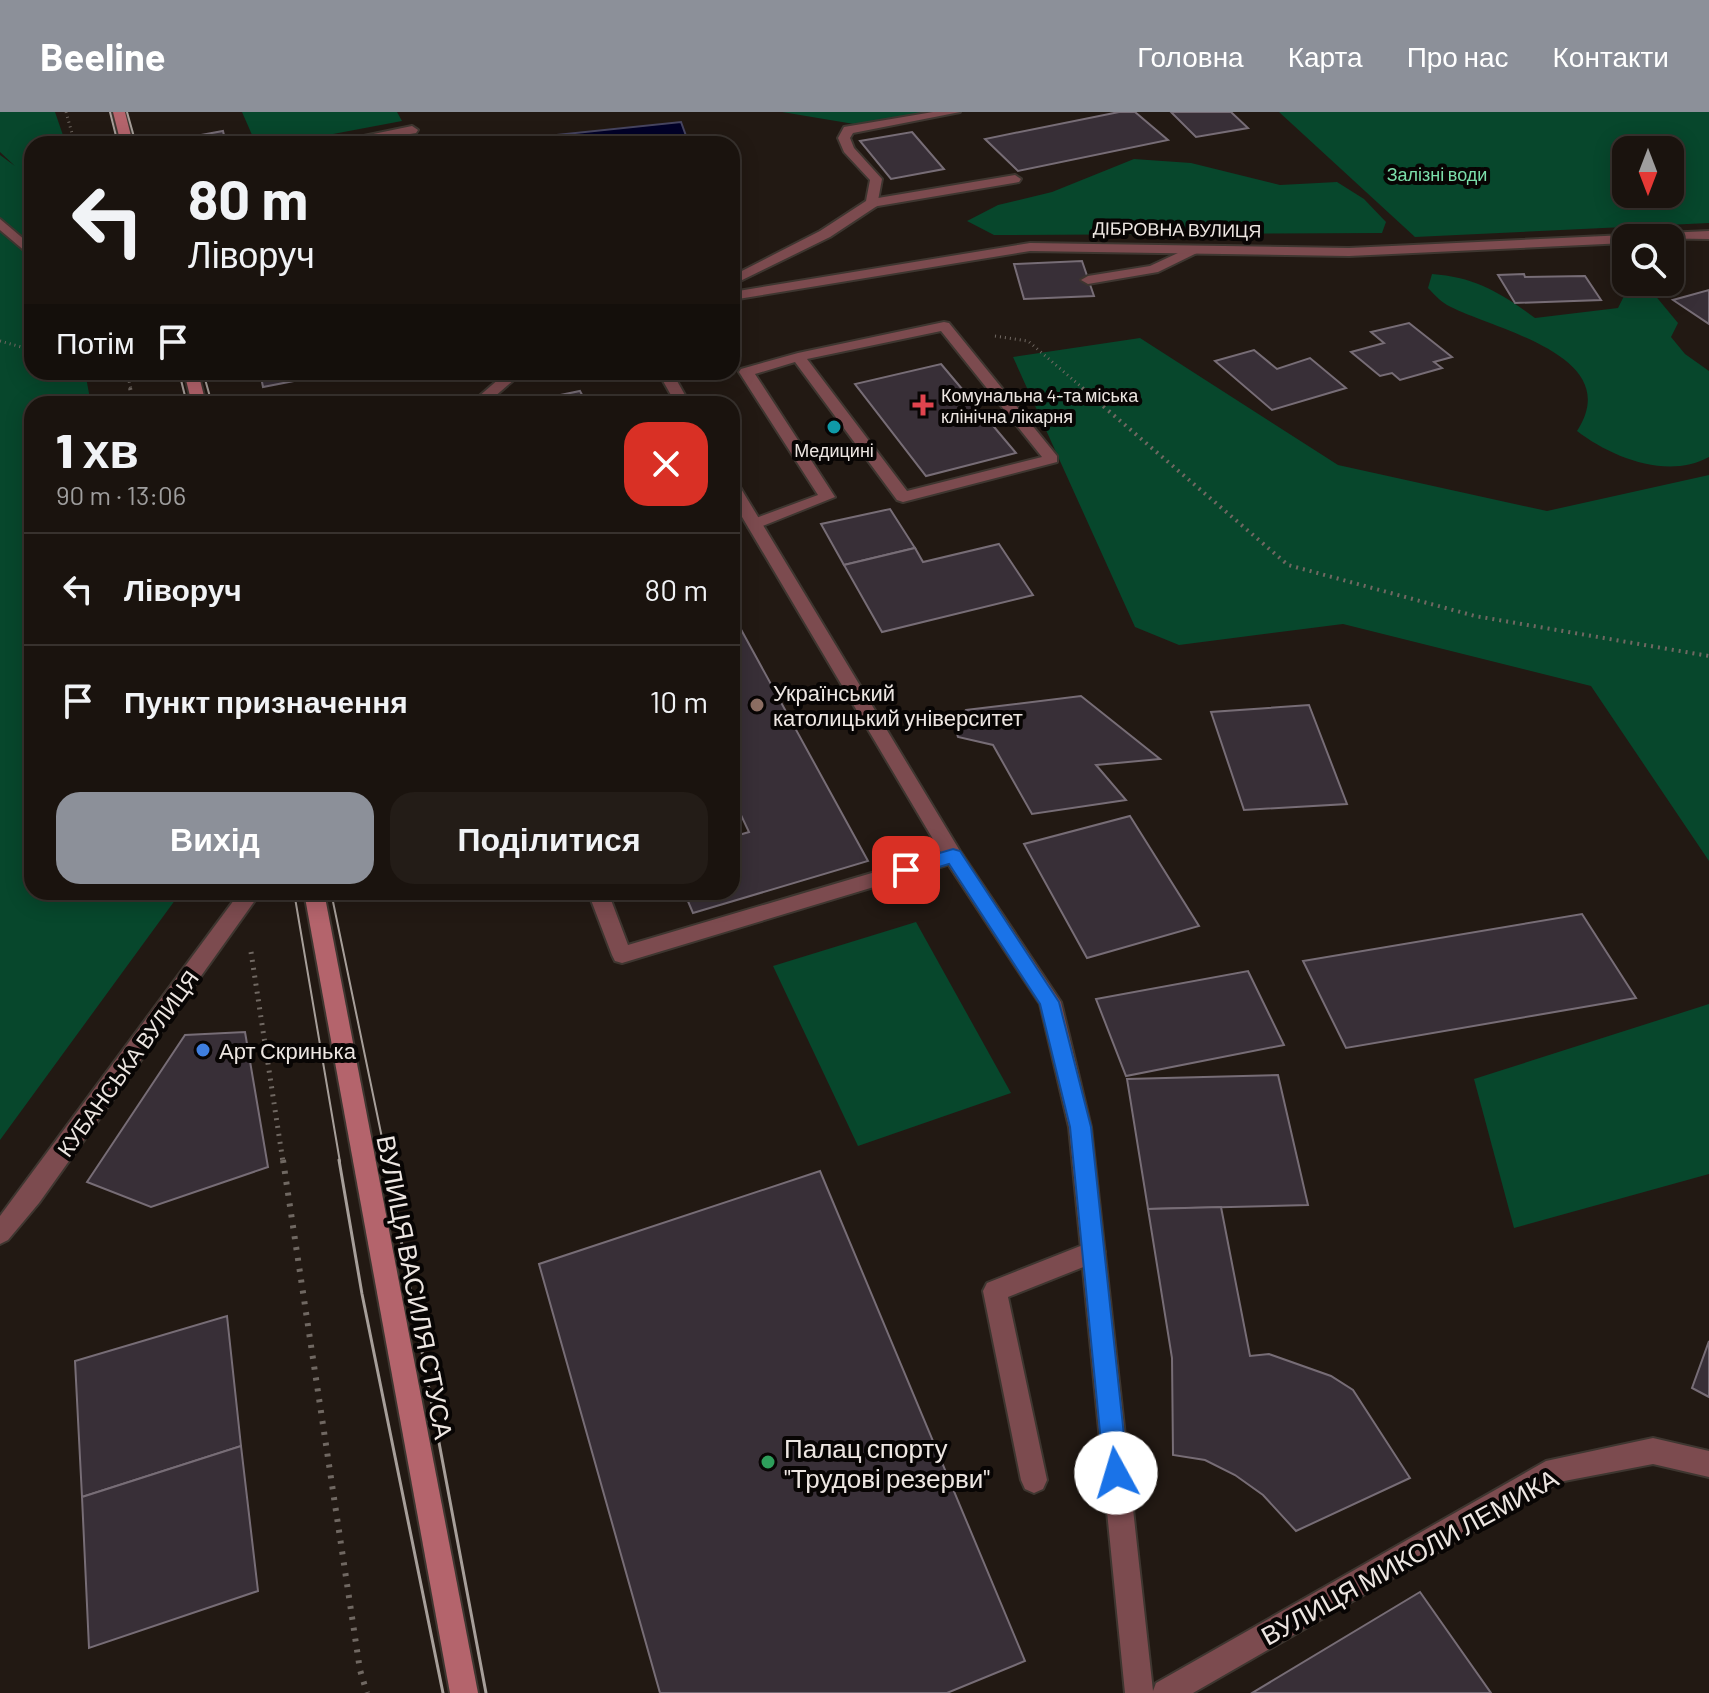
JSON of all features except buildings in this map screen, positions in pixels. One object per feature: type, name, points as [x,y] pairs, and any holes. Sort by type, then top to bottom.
[{"type":"main road","points":[[119,112],[125,136]]},
{"type":"main road","name":"ВУЛИЦЯ ВАСИЛЯ СТУСА","points":[[315,900],[464,1693]]},
{"type":"street","points":[[872,203],[876,179],[848,149],[844,138],[848,130],[954,112]]},
{"type":"street","points":[[377,136],[412,130]]},
{"type":"street","points":[[740,277],[825,234],[872,203],[1015,179]]},
{"type":"street","points":[[0,223],[24,246]]},
{"type":"street","points":[[1684,236],[1709,235]]},
{"type":"street","name":"ДІБРОВНА ВУЛИЦЯ","points":[[740,295],[1030,247],[1349,252],[1612,240]]},
{"type":"street","points":[[1088,280],[1153,269],[1198,249]]},
{"type":"street","points":[[754,524],[827,497],[746,372],[798,357],[944,326],[1052,459],[903,497],[798,357]]},
{"type":"street","points":[[487,396],[506,380]]},
{"type":"street","points":[[740,500],[953,856],[1050,1002],[1080,1127],[1139,1693]]},
{"type":"street","points":[[601,900],[622,955],[953,856]]},
{"type":"street","name":"КУБАНСЬКА ВУЛИЦЯ","points":[[0,1233],[31,1196],[245,900]]},
{"type":"street","points":[[1034,1480],[995,1291],[1093,1252]]},
{"type":"street","name":"ВУЛИЦЯ МИКОЛИ ЛЕМИКА","points":[[1166,1693],[1555,1470],[1653,1451],[1709,1464]]},
{"type":"path","points":[[66,112],[73,136]]},
{"type":"path","points":[[0,341],[24,348]]},
{"type":"path","points":[[1028,341],[1288,565],[1475,616],[1709,656]]},
{"type":"path","points":[[247,900],[360,1670],[367,1693]]},
{"type":"green space","points":[[0,112],[55,112],[63,136],[24,136],[24,380],[86,380],[90,396],[24,396],[24,900],[175,900],[0,1140],[0,155],[15,166],[0,152]]},
{"type":"green space","points":[[242,112],[397,112],[402,121],[322,136],[252,136]]},
{"type":"green space","points":[[782,112],[935,112],[860,125]]},
{"type":"green space","name":"Залізні води","points":[[1279,112],[1709,112],[1709,223],[1612,224],[1612,228],[1415,237]]},
{"type":"green space","points":[[1134,159],[1191,163],[1280,185],[1337,182],[1364,199],[1386,222],[1382,233],[994,235],[967,221],[998,205],[1052,192]]},
{"type":"green space","points":[[1432,274],[1461,279],[1487,288],[1535,318],[1618,308],[1624,296],[1656,296],[1678,323],[1671,337],[1685,354],[1709,371],[1709,457],[1693,464],[1658,466],[1623,457],[1591,441],[1577,431],[1588,404],[1584,382],[1569,364],[1547,348],[1444,303],[1428,288]]},
{"type":"green space","points":[[1140,338],[1338,465],[1547,511],[1709,475],[1709,861],[1591,686],[1343,624],[1179,645],[1135,627],[1013,357]]},
{"type":"green space","points":[[916,922],[1011,1093],[858,1146],[773,966]]},
{"type":"green space","points":[[1709,1004],[1709,1174],[1514,1228],[1474,1079]]},
{"type":"water","points":[[681,122],[686,136],[547,136]]},
{"type":"tram line","points":[[110,112],[116,136]]},
{"type":"tram line","points":[[127,112],[134,136]]},
{"type":"tram line","points":[[181,380],[185,396]]},
{"type":"tram line","points":[[205,380],[210,396]]},
{"type":"tram line","points":[[295,900],[340,1162]]},
{"type":"tram line","points":[[333,900],[387,1162]]},
{"type":"tram line","points":[[339,1160],[362,1294],[443,1693]]},
{"type":"tram line","points":[[386,1160],[486,1693]]},
{"type":"place","name":"Комунальна 4-та міська клінічна лікарня","points":[[923,405]]},
{"type":"place","name":"Медицині","points":[[834,427]]},
{"type":"place","name":"Український католицький університет","points":[[757,705]]},
{"type":"place","name":"Арт Скринька","points":[[203,1050]]},
{"type":"place","name":"Палац спорту \"Трудові резерви\"","points":[[768,1462]]},
{"type":"route","points":[[906,870],[953,856],[1050,1002],[1080,1127],[1116,1473]]}]
